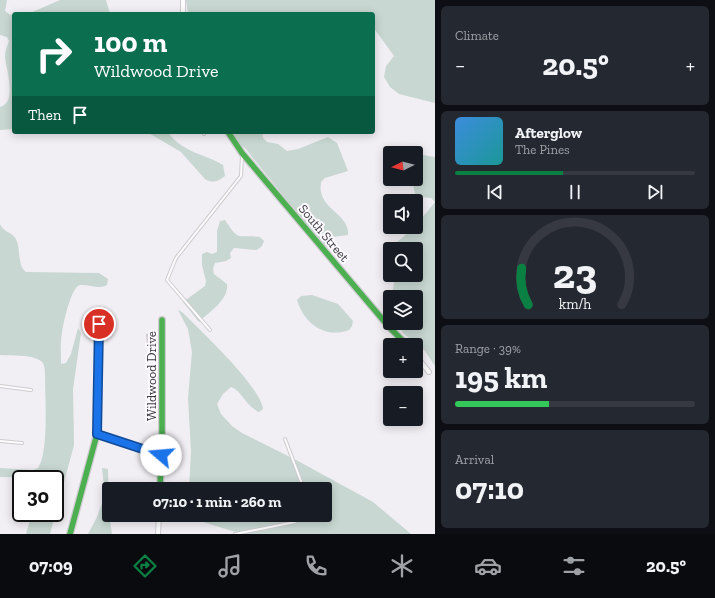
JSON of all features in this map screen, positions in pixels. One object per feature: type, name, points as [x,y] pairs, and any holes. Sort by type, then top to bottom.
[{"type":"street","points":[[182,12],[183,0]]},
{"type":"street","name":"South Street","points":[[229,134],[242,153],[389,327],[400,338]]},
{"type":"street","name":"Wildwood Drive","points":[[160,482],[162,320]]},
{"type":"street","points":[[70,534],[97,434],[99,324]]},
{"type":"street","points":[[423,365],[429,372]]},
{"type":"street","points":[[97,434],[161,455]]},
{"type":"street","points":[[158,534],[159,522]]},
{"type":"lane","points":[[210,330],[167,280],[176,258],[241,176],[242,153]]},
{"type":"lane","points":[[0,386],[32,390]]},
{"type":"lane","points":[[285,439],[301,482]]},
{"type":"lane","points":[[0,440],[22,443]]},
{"type":"lane","points":[[235,534],[295,522]]},
{"type":"shaded area","points":[[0,0],[7,0],[5,11],[12,15],[12,129],[0,130],[0,107],[9,99],[10,85],[5,57],[9,41],[7,37],[0,35]]},
{"type":"shaded area","points":[[60,0],[106,0],[109,12],[33,12]]},
{"type":"shaded area","points":[[186,0],[435,0],[435,103],[399,94],[390,87],[384,77],[386,66],[394,56],[375,30],[375,12],[188,12]]},
{"type":"shaded area","points":[[150,134],[169,134],[173,139],[186,148],[223,165],[225,176],[215,181],[205,179],[181,152]]},
{"type":"shaded area","points":[[225,134],[262,134],[263,138],[267,142],[278,144],[287,151],[298,149],[328,137],[337,143],[348,171],[325,178],[321,182],[321,191],[327,204],[345,223],[348,228],[348,235],[332,237],[331,248],[326,249],[245,148]]},
{"type":"shaded area","points":[[423,155],[435,157],[435,202],[431,198],[423,197],[423,194],[415,194],[413,186],[423,186]]},
{"type":"shaded area","points":[[435,202],[435,366],[423,349],[423,338],[409,338],[402,330],[423,330],[423,290],[393,290],[394,282],[423,282],[423,242],[396,242],[406,234],[423,234],[423,217]]},
{"type":"shaded area","points":[[225,220],[237,235],[260,237],[264,241],[262,246],[257,250],[234,248],[230,253],[231,258],[226,261],[215,263],[213,269],[214,274],[227,284],[227,290],[218,305],[199,322],[183,302],[205,286],[206,281],[202,265],[202,254],[207,252],[212,254],[217,252],[217,231],[220,221]]},
{"type":"shaded area","points":[[0,224],[3,229],[16,239],[21,265],[26,272],[99,273],[108,279],[107,285],[104,286],[97,287],[80,285],[77,287],[68,306],[64,322],[61,341],[61,364],[66,363],[71,354],[78,328],[81,333],[73,389],[74,445],[64,482],[64,470],[33,470],[38,468],[44,450],[46,410],[45,370],[42,362],[27,356],[0,355]]},
{"type":"shaded area","points":[[312,295],[338,304],[353,321],[349,330],[340,332],[323,331],[310,322],[300,308],[297,300],[301,296]]},
{"type":"shaded area","points":[[178,310],[182,312],[215,345],[241,373],[260,399],[263,409],[259,412],[251,406],[238,391],[231,387],[223,394],[217,404],[221,414],[232,426],[242,433],[298,461],[373,502],[411,534],[242,534],[203,522],[332,522],[332,482],[189,482],[191,451],[188,398],[192,352],[188,329]]},
{"type":"shaded area","points":[[0,468],[33,470],[12,470],[12,477],[0,477]]},
{"type":"shaded area","points":[[102,468],[108,469],[108,482],[104,482]]},
{"type":"shaded area","points":[[102,503],[102,522],[110,522],[112,534],[88,534]]},
{"type":"shaded area","points":[[29,522],[53,522],[50,534],[26,534]]},
{"type":"building","points":[[153,333],[155,345],[147,345],[146,334]]},
{"type":"traffic: fast","points":[[229,134],[242,153],[389,327],[400,338]]},
{"type":"traffic: fast","points":[[160,482],[162,434],[162,320]]},
{"type":"traffic: fast","points":[[70,534],[97,434],[99,324]]},
{"type":"route","points":[[99,324],[97,434],[161,455]]}]
